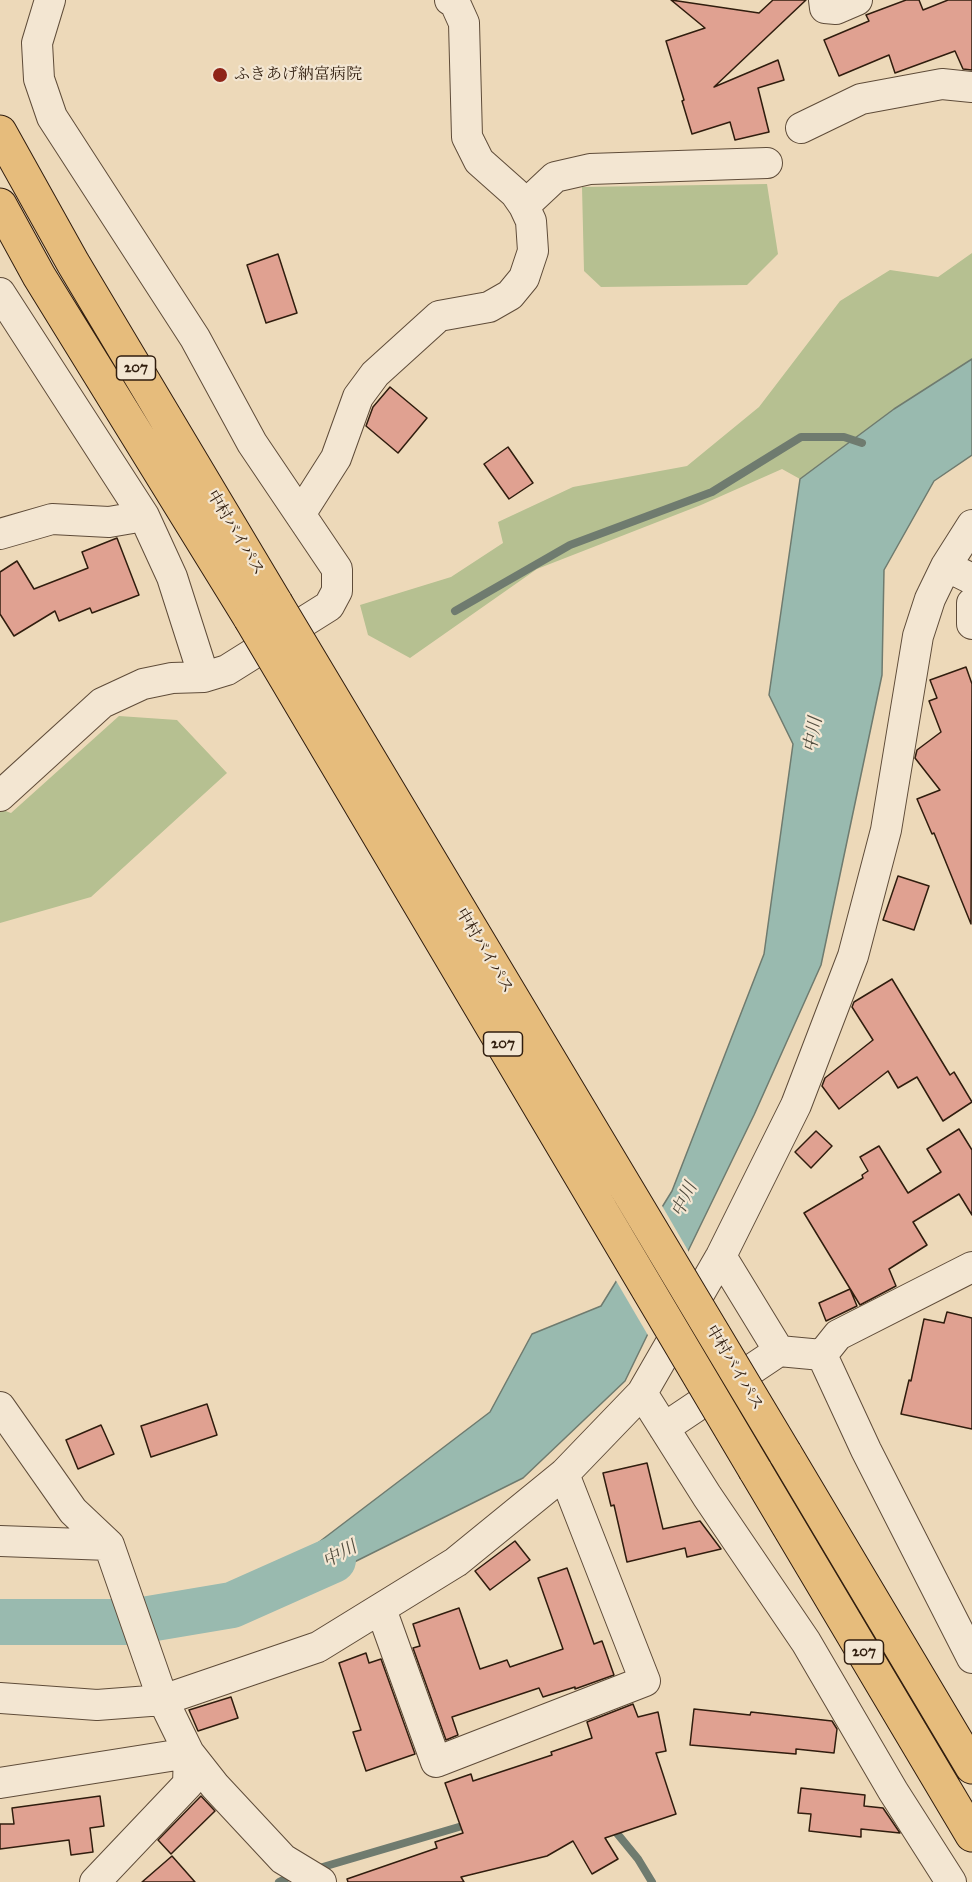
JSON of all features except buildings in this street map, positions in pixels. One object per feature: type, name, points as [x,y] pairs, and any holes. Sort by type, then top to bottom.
[{"type":"highway","name":"中村バイパス","points":[[0,132],[263,610],[755,1470],[972,1835]]},
{"type":"highway","name":"中村バイパス","points":[[0,205],[39,276],[263,610],[784,1453],[972,1767]]},
{"type":"street","points":[[0,796],[102,703],[143,684],[172,678],[204,677],[228,670],[329,606],[337,591],[338,568],[252,443],[195,338],[52,117],[39,79],[37,43],[50,0]]},
{"type":"street","points":[[301,513],[336,458],[358,397],[375,374],[439,316],[489,307],[510,295],[524,278],[533,251],[531,220],[524,206],[515,193],[479,161],[467,137],[464,23],[455,3],[450,0]]},
{"type":"street","points":[[824,0],[825,8],[836,9],[857,0]]},
{"type":"street","points":[[801,128],[861,99],[942,84],[972,87]]},
{"type":"street","points":[[524,206],[555,177],[590,169],[767,163]]},
{"type":"street","points":[[0,293],[144,516],[172,577],[204,677]]},
{"type":"street","points":[[0,534],[52,519],[109,522],[144,516]]},
{"type":"street","points":[[0,1698],[97,1705],[163,1700],[318,1647],[456,1562],[564,1474],[642,1393],[721,1256],[796,1105],[853,956],[886,830],[918,636],[930,599],[959,573],[972,525]]},
{"type":"street","points":[[972,603],[970,619],[972,624]]},
{"type":"street","points":[[721,1256],[778,1351]]},
{"type":"street","points":[[822,1354],[838,1335],[972,1267]]},
{"type":"street","points":[[664,1428],[778,1351],[822,1354]]},
{"type":"street","points":[[822,1354],[866,1450],[972,1658]]},
{"type":"street","points":[[642,1393],[707,1496],[806,1642],[893,1791],[951,1882]]},
{"type":"street","points":[[0,1407],[73,1511],[109,1545],[163,1700],[189,1753],[215,1786],[283,1859],[321,1882]]},
{"type":"street","points":[[381,1609],[436,1762],[645,1681],[564,1474]]},
{"type":"street","points":[[0,1541],[109,1545]]},
{"type":"street","points":[[0,1783],[189,1753]]},
{"type":"street","points":[[95,1882],[188,1784],[189,1753]]},
{"type":"green space","points":[[767,184],[778,254],[747,285],[601,287],[584,271],[582,187]]},
{"type":"green space","points":[[972,253],[972,359],[894,409],[800,479],[782,469],[701,505],[537,569],[410,658],[368,635],[360,605],[451,577],[503,543],[498,522],[573,487],[687,466],[759,407],[840,301],[890,270],[938,277]]},
{"type":"green space","points":[[119,716],[177,720],[227,773],[91,897],[0,923],[0,809],[11,813]]},
{"type":"water","points":[[972,359],[972,455],[934,481],[884,570],[882,675],[821,965],[754,1115],[625,1381],[523,1478],[278,1600],[273,1577],[490,1412],[532,1334],[601,1306],[672,1191],[764,954],[793,744],[769,695],[800,479],[894,409]]},
{"type":"pier","points":[[661,1204],[690,1254],[649,1337],[615,1279]]},
{"type":"waterway","points":[[455,611],[570,545],[712,492],[801,437],[844,437],[862,443]]},
{"type":"waterway","name":"中川","points":[[0,1622],[131,1622],[232,1605],[333,1560]]},
{"type":"waterway","points":[[316,1869],[469,1824]]},
{"type":"waterway","points":[[611,1826],[638,1859],[652,1882]]},
{"type":"waterway","points":[[279,1882],[293,1875]]},
{"type":"place","name":"ふきあげ納富病院","points":[[220,75]]}]
